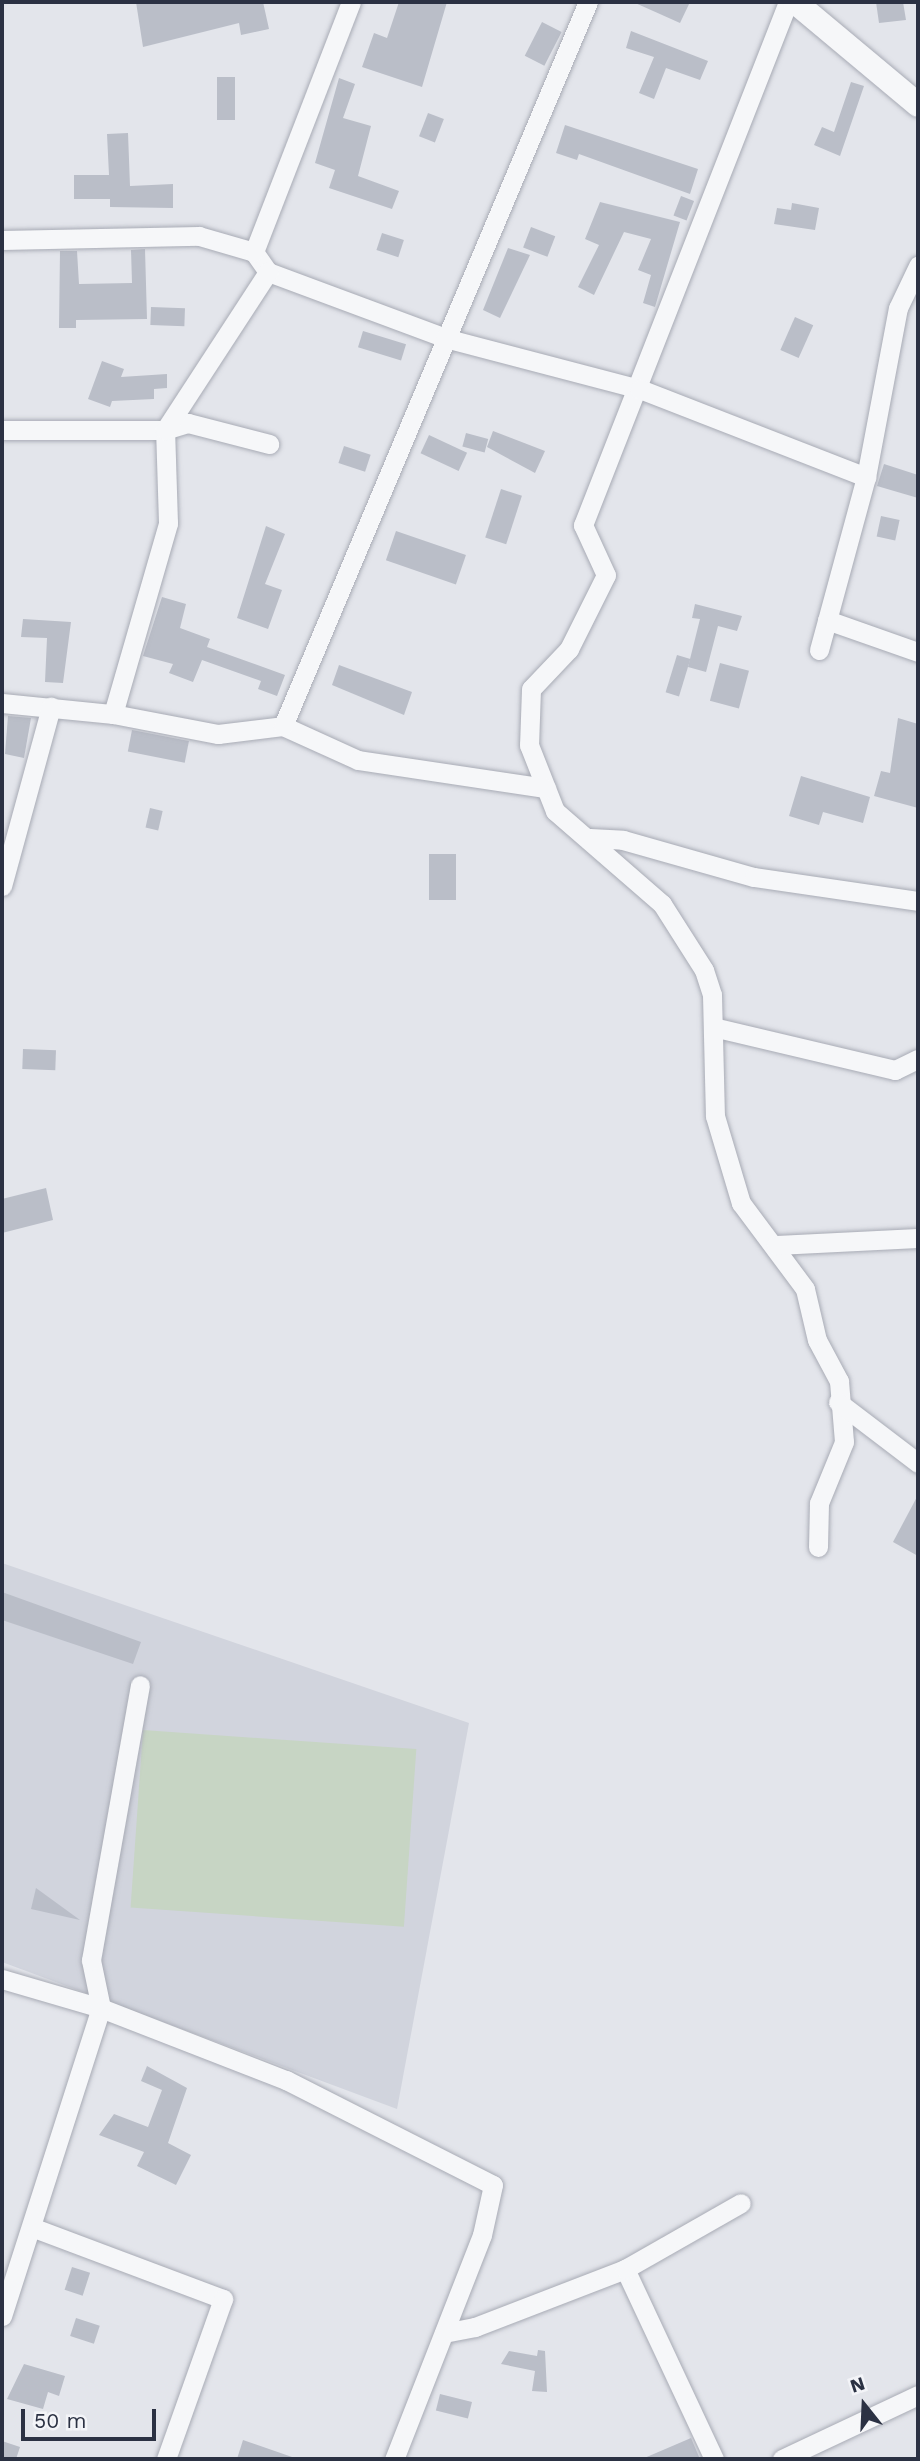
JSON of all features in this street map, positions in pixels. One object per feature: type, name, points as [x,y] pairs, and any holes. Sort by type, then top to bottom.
[{"type":"street","points":[[254,252],[351,2]]},
{"type":"street","points":[[283,726],[588,2]]},
{"type":"street","points":[[788,2],[640,389],[583,525],[606,575],[569,649],[531,690],[528,745],[555,811],[590,838],[684,930],[712,995],[715,1116],[741,1203],[776,1245],[804,1289],[817,1340],[839,1381],[838,1402],[844,1442],[818,1503],[818,1547]]},
{"type":"street","points":[[796,2],[918,105]]},
{"type":"street","points":[[2,240],[200,236],[254,252],[268,272],[445,338],[640,389],[866,477]]},
{"type":"street","points":[[819,650],[866,477],[898,309],[918,266]]},
{"type":"street","points":[[113,714],[168,523],[165,430],[268,272]]},
{"type":"street","points":[[2,430],[165,430],[188,423],[269,444]]},
{"type":"street","points":[[827,620],[918,652]]},
{"type":"street","points":[[2,703],[113,714],[218,734],[283,726],[358,761],[546,788]]},
{"type":"street","points":[[2,886],[51,707]]},
{"type":"street","points":[[590,838],[623,840],[754,877],[918,901]]},
{"type":"street","points":[[713,1027],[895,1070],[918,1059]]},
{"type":"street","points":[[776,1245],[918,1238]]},
{"type":"street","points":[[838,1402],[918,1464]]},
{"type":"street","points":[[2,2316],[34,2228],[101,2008],[90,1960],[140,1685]]},
{"type":"street","points":[[2,1979],[101,2008],[286,2081],[493,2185],[444,2333],[394,2459]]},
{"type":"street","points":[[444,2333],[625,2269],[741,2203]]},
{"type":"street","points":[[34,2228],[223,2299],[166,2459]]},
{"type":"street","points":[[625,2269],[714,2459]]},
{"type":"street","points":[[782,2459],[918,2395]]},
{"type":"shaded area","points":[[2,1563],[469,1723],[397,2109],[2,1962]]},
{"type":"green space","points":[[143,1730],[416,1749],[404,1927],[131,1908]]},
{"type":"building","points":[[136,2],[263,2],[269,29],[241,35],[239,23],[143,47]]},
{"type":"building","points":[[399,2],[447,2],[422,87],[362,67],[374,33],[387,38]]},
{"type":"building","points":[[633,2],[690,2],[680,23]]},
{"type":"building","points":[[876,2],[903,2],[906,20],[879,23]]},
{"type":"building","points":[[542,22],[562,32],[544,66],[525,56]]},
{"type":"building","points":[[631,31],[708,61],[700,80],[666,68],[654,99],[639,93],[654,57],[626,48]]},
{"type":"building","points":[[217,77],[235,77],[235,120],[217,120]]},
{"type":"building","points":[[339,78],[355,84],[343,118],[371,126],[358,176],[399,191],[392,209],[329,188],[335,170],[315,163]]},
{"type":"building","points":[[851,82],[864,86],[840,156],[814,145],[822,127],[834,132]]},
{"type":"building","points":[[428,113],[444,119],[435,142],[419,136]]},
{"type":"building","points":[[565,125],[698,169],[690,194],[579,154],[577,160],[556,153]]},
{"type":"building","points":[[128,133],[130,186],[173,184],[173,208],[110,207],[110,199],[74,199],[74,175],[109,175],[107,134]]},
{"type":"building","points":[[681,196],[694,201],[687,221],[673,216]]},
{"type":"building","points":[[600,202],[680,222],[655,307],[643,303],[651,275],[638,270],[651,239],[624,232],[594,295],[578,287],[599,245],[585,239]]},
{"type":"building","points":[[792,203],[819,208],[815,230],[774,224],[777,208],[791,210]]},
{"type":"building","points":[[531,227],[555,236],[547,257],[523,248]]},
{"type":"building","points":[[382,233],[404,240],[398,257],[376,250]]},
{"type":"building","points":[[508,248],[530,255],[500,318],[483,310]]},
{"type":"building","points":[[145,249],[147,319],[76,320],[76,328],[59,328],[60,251],[77,251],[79,284],[132,283],[131,250]]},
{"type":"building","points":[[151,307],[185,308],[184,326],[150,325]]},
{"type":"building","points":[[795,317],[813,325],[799,358],[780,350]]},
{"type":"building","points":[[363,331],[406,344],[401,360],[358,347]]},
{"type":"building","points":[[102,361],[124,369],[121,377],[167,374],[167,388],[154,389],[154,399],[112,401],[110,407],[88,399]]},
{"type":"building","points":[[493,431],[545,451],[535,473],[487,447]]},
{"type":"building","points":[[466,433],[488,439],[485,452],[462,447]]},
{"type":"building","points":[[429,435],[467,453],[459,471],[421,453]]},
{"type":"building","points":[[344,446],[371,455],[365,472],[338,463]]},
{"type":"building","points":[[884,464],[918,475],[918,498],[877,486]]},
{"type":"building","points":[[501,489],[522,496],[506,544],[485,538]]},
{"type":"building","points":[[881,516],[900,520],[895,540],[877,537]]},
{"type":"building","points":[[266,526],[285,534],[265,584],[282,590],[268,629],[237,618]]},
{"type":"building","points":[[396,531],[466,555],[456,584],[386,560]]},
{"type":"building","points":[[162,597],[186,604],[180,628],[210,639],[207,647],[285,675],[277,696],[258,689],[261,681],[202,660],[193,682],[169,673],[173,664],[143,656]]},
{"type":"building","points":[[695,604],[742,616],[737,631],[718,626],[706,672],[688,667],[700,619],[692,618]]},
{"type":"building","points":[[23,619],[71,622],[63,683],[45,682],[47,638],[21,637]]},
{"type":"building","points":[[677,655],[690,659],[679,696],[666,692]]},
{"type":"building","points":[[720,663],[749,671],[739,708],[710,701]]},
{"type":"building","points":[[339,665],[412,692],[404,715],[332,685]]},
{"type":"building","points":[[8,716],[31,718],[24,758],[5,754]]},
{"type":"building","points":[[898,718],[918,724],[918,808],[874,796],[881,771],[890,773]]},
{"type":"building","points":[[132,730],[189,741],[185,763],[128,752]]},
{"type":"building","points":[[801,776],[870,797],[863,823],[823,812],[819,825],[789,816]]},
{"type":"building","points":[[150,808],[163,811],[158,830],[146,827]]},
{"type":"building","points":[[429,854],[456,854],[456,900],[429,900]]},
{"type":"building","points":[[23,1049],[56,1050],[55,1070],[22,1069]]},
{"type":"building","points":[[46,1188],[53,1220],[2,1233],[2,1199]]},
{"type":"building","points":[[918,1495],[918,1556],[893,1542]]},
{"type":"building","points":[[2,1592],[141,1642],[133,1664],[2,1620]]},
{"type":"building","points":[[36,1888],[80,1920],[31,1909]]},
{"type":"building","points":[[147,2066],[187,2088],[168,2143],[191,2155],[176,2185],[137,2166],[144,2152],[99,2135],[114,2114],[148,2127],[162,2090],[141,2081]]},
{"type":"building","points":[[72,2267],[90,2273],[83,2296],[65,2290]]},
{"type":"building","points":[[76,2318],[100,2326],[94,2344],[70,2336]]},
{"type":"building","points":[[538,2350],[545,2351],[547,2392],[532,2391],[535,2371],[501,2364],[509,2351],[537,2356]]},
{"type":"building","points":[[24,2364],[65,2376],[59,2396],[48,2392],[43,2409],[7,2399]]},
{"type":"building","points":[[440,2394],[472,2402],[468,2418],[436,2410]]},
{"type":"building","points":[[691,2438],[700,2459],[642,2459]]},
{"type":"building","points":[[243,2440],[292,2457],[292,2459],[237,2459]]},
{"type":"building","points":[[2,2441],[20,2447],[16,2459],[2,2459]]}]
